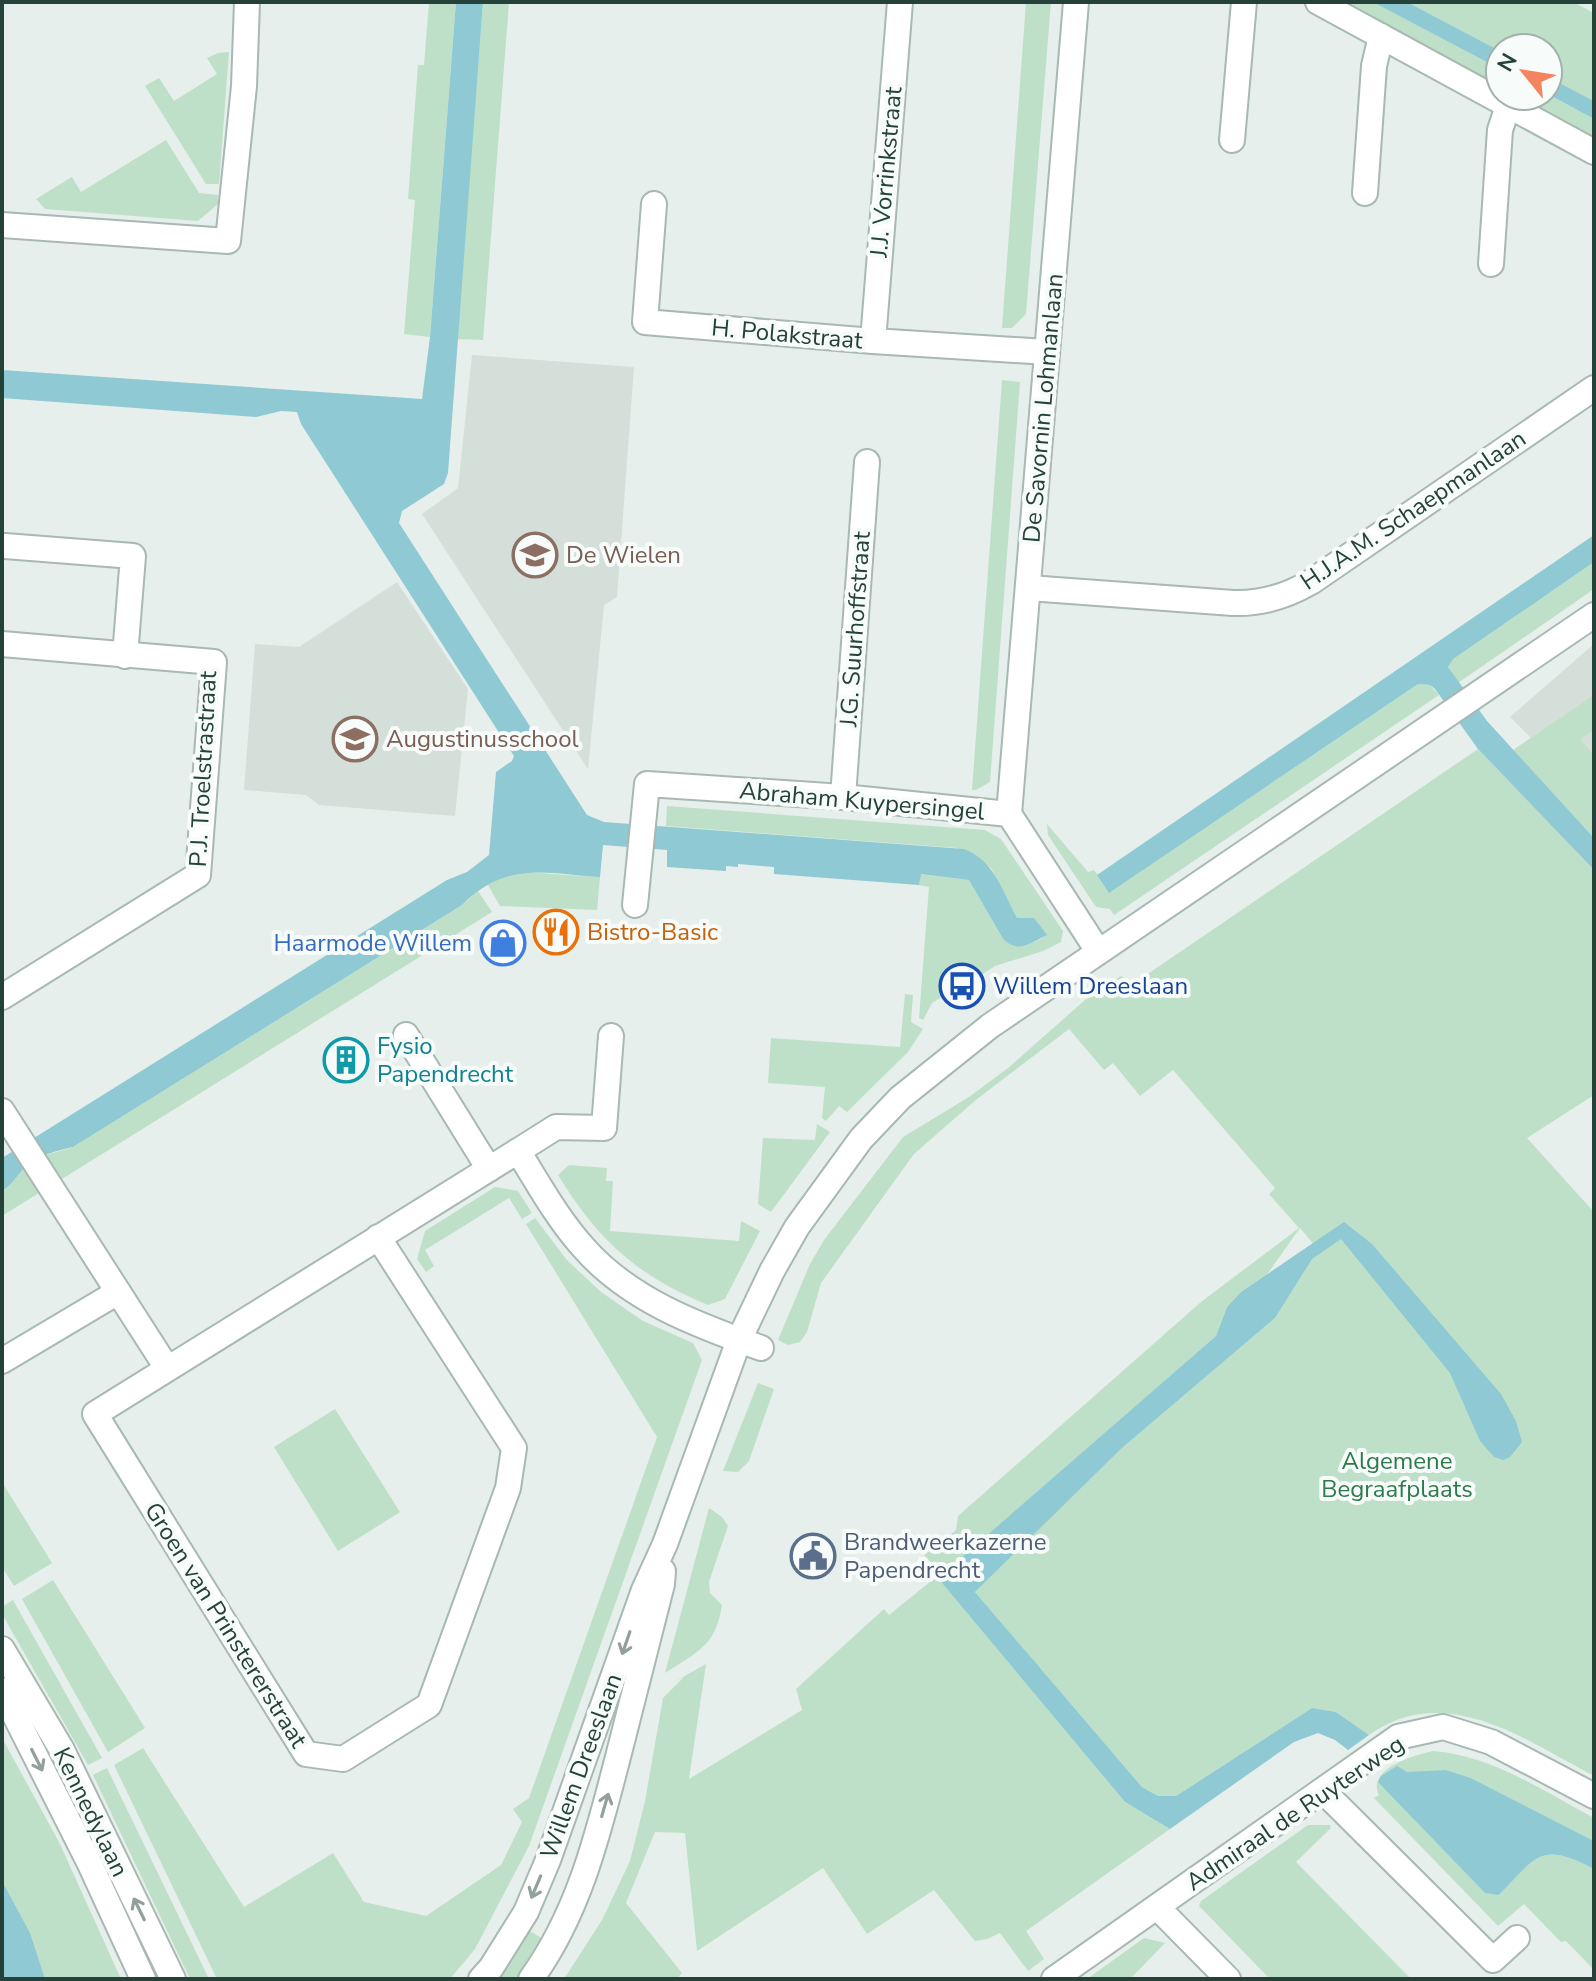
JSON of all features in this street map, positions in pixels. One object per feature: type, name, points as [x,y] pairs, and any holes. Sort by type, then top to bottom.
[{"type":"street","points":[[2,225],[228,241],[244,86],[247,2]]},
{"type":"street","name":"J.J. Vorrinkstraat","points":[[873,341],[900,2]]},
{"type":"street","name":"De Savornin Lohmanlaan","points":[[1009,814],[1076,2]]},
{"type":"street","points":[[1232,140],[1244,2]]},
{"type":"street","points":[[1318,2],[1484,93]]},
{"type":"street","points":[[1365,193],[1374,66],[1381,36]]},
{"type":"street","points":[[1491,264],[1500,130],[1506,112]]},
{"type":"street","points":[[1519,112],[1594,152]]},
{"type":"street","name":"H. Polakstraat","points":[[654,204],[645,322],[1047,352]]},
{"type":"street","name":"H.J.A.M. Schaepmanlaan","points":[[1029,588],[1233,603],[1266,601],[1284,595],[1311,582],[1594,388]]},
{"type":"street","name":"J.G. Suurhoffstraat","points":[[843,797],[867,462]]},
{"type":"street","points":[[5,546],[133,556],[125,656]]},
{"type":"street","name":"Willem Dreeslaan","points":[[481,1979],[526,1912],[548,1860],[644,1590],[750,1344],[772,1271],[797,1227],[861,1139],[900,1098],[960,1047],[1594,615]]},
{"type":"street","name":"P.J. Troelstrastraat","points":[[2,644],[214,662],[198,875],[2,997]]},
{"type":"street","name":"Abraham Kuypersingel","points":[[635,905],[647,784],[843,797],[1009,814],[1098,951]]},
{"type":"street","points":[[406,1035],[489,1169]]},
{"type":"street","name":"Groen van Prinstererstraat","points":[[378,1237],[514,1448],[508,1488],[429,1705],[343,1759],[306,1754],[95,1414],[167,1368],[378,1237],[489,1169],[556,1127],[604,1128],[611,1036]]},
{"type":"street","points":[[2,1111],[167,1368]]},
{"type":"street","points":[[518,1151],[561,1219],[584,1249],[605,1269],[661,1309],[750,1344]]},
{"type":"street","points":[[2,1361],[118,1292]]},
{"type":"street","name":"Willem Dreeslaan","points":[[531,1979],[554,1945],[584,1880],[662,1584],[665,1544]]},
{"type":"street","name":"Kennedylaan","points":[[2,1649],[62,1750],[173,1979]]},
{"type":"street","name":"Kennedylaan","points":[[2,1690],[89,1862],[143,1979]]},
{"type":"street","name":"Admiraal de Ruyterweg","points":[[1054,1979],[1398,1737],[1443,1727],[1491,1742],[1594,1796]]},
{"type":"street","points":[[1323,1791],[1493,1960],[1517,1938]]},
{"type":"street","points":[[1157,1907],[1228,1979]]},
{"type":"shaded area","name":"De Wielen","points":[[472,355],[634,367],[617,597],[604,605],[588,769],[422,514],[458,488]]},
{"type":"shaded area","name":"Augustinusschool","points":[[397,582],[468,689],[455,816],[319,805],[306,795],[244,790],[255,644],[299,647]]},
{"type":"shaded area","points":[[1594,644],[1594,801],[1510,717]]},
{"type":"green space","points":[[429,2],[456,2],[430,337],[404,334],[415,200],[408,199],[418,65],[424,65]]},
{"type":"green space","points":[[483,2],[509,2],[483,340],[457,339]]},
{"type":"green space","points":[[1026,2],[1051,2],[1026,314],[1012,328],[1002,328]]},
{"type":"green space","points":[[1333,2],[1373,2],[1391,11],[1484,60],[1484,82]]},
{"type":"green space","points":[[1407,2],[1573,2],[1594,13],[1594,101],[1564,85],[1564,32],[1484,32],[1484,43]]},
{"type":"green space","points":[[229,52],[219,184],[206,184],[145,86],[159,78],[174,101],[217,74],[207,58]]},
{"type":"green space","points":[[1564,103],[1594,119],[1594,139],[1543,112],[1564,112]]},
{"type":"green space","points":[[166,140],[199,193],[218,195],[218,204],[198,221],[45,209],[36,199],[72,177],[81,192]]},
{"type":"green space","points":[[1002,380],[1020,382],[990,782],[972,790]]},
{"type":"green space","points":[[1594,562],[1594,589],[1458,683],[1448,668],[1452,659]]},
{"type":"green space","points":[[1418,684],[1430,685],[1439,695],[1114,915],[1110,909],[1096,907],[1048,835],[1047,824],[1088,872],[1094,870],[1110,892]]},
{"type":"green space","points":[[1594,695],[1594,730],[1580,739],[1594,755],[1594,773],[1591,775],[1594,779],[1594,838],[1513,750]]},
{"type":"green space","name":"Algemene Begraafplaats","points":[[1478,749],[1594,870],[1594,1095],[1527,1138],[1594,1212],[1594,1776],[1512,1733],[1484,1721],[1455,1714],[1426,1713],[1398,1720],[1369,1735],[1336,1712],[1312,1708],[1176,1796],[1158,1796],[1142,1787],[975,1592],[1122,1448],[1275,1318],[1316,1247],[1300,1228],[1266,1276],[1241,1292],[1227,1307],[1216,1336],[939,1578],[1125,1802],[1170,1829],[1026,1931],[1044,1959],[1028,1971],[1000,1933],[975,1941],[934,1890],[867,1934],[823,1868],[697,1951],[685,1833],[655,1832],[626,1903],[682,1973],[677,1979],[564,1979],[602,1920],[630,1861],[645,1801],[663,1698],[684,1677],[674,1682],[706,1664],[689,1779],[802,1710],[796,1689],[884,1609],[889,1615],[941,1573],[924,1555],[956,1530],[958,1516],[1201,1302],[1299,1228],[1269,1194],[1275,1188],[1173,1070],[1140,1096],[1113,1063],[1104,1070],[1069,1029],[977,1099],[914,1154],[821,1283],[807,1332],[800,1342],[788,1345],[778,1340],[810,1264],[824,1240],[903,1137],[969,1097],[1008,1068],[1085,1000],[1121,976],[1133,984]]},
{"type":"green space","points":[[667,806],[985,830],[1001,839],[1063,931],[1061,942],[995,966],[961,988],[954,979],[941,989],[945,995],[932,1003],[923,1020],[919,1018],[929,887],[919,885],[920,874],[969,880],[1003,939],[1009,943],[1023,946],[1043,938],[1031,919],[1017,919],[991,868],[957,848],[666,826]]},
{"type":"green space","points":[[523,872],[600,877],[597,910],[500,906],[488,885],[503,876]]},
{"type":"green space","points":[[478,891],[492,912],[62,1179],[46,1155],[73,1147],[462,905]]},
{"type":"green space","points":[[905,994],[913,995],[911,1022],[923,1029],[908,1052],[847,1112],[839,1106],[826,1121],[822,1118],[825,1087],[768,1083],[771,1038],[900,1047]]},
{"type":"green space","points":[[817,1124],[830,1132],[771,1212],[758,1204],[763,1138],[815,1140]]},
{"type":"green space","points":[[569,1165],[607,1168],[606,1181],[613,1181],[610,1231],[739,1241],[741,1221],[760,1231],[725,1299],[708,1305],[660,1281],[621,1253],[588,1219],[558,1175]]},
{"type":"green space","points":[[27,1167],[42,1191],[2,1216],[2,1191]]},
{"type":"green space","points":[[495,1187],[518,1191],[532,1213],[522,1219],[509,1198],[425,1250],[434,1266],[426,1272],[417,1259],[425,1231]]},
{"type":"green space","points":[[535,1218],[567,1260],[601,1292],[643,1321],[693,1343],[702,1360],[529,1846],[475,1949],[450,1979],[217,1979],[114,1765],[143,1748],[244,1907],[333,1853],[364,1902],[426,1916],[501,1865],[522,1822],[513,1809],[529,1798],[657,1437],[526,1224]]},
{"type":"green space","points":[[758,1383],[774,1389],[749,1461],[738,1472],[723,1471]]},
{"type":"green space","points":[[335,1409],[400,1512],[338,1551],[274,1447]]},
{"type":"green space","points":[[2,1482],[52,1563],[14,1586],[2,1567]]},
{"type":"green space","points":[[709,1508],[722,1517],[728,1526],[709,1582],[710,1593],[722,1605],[719,1619],[710,1639],[703,1646],[665,1673]]},
{"type":"green space","points":[[53,1580],[145,1728],[108,1752],[22,1599]]},
{"type":"green space","points":[[13,1600],[102,1758],[88,1765],[2,1614],[2,1607]]},
{"type":"green space","points":[[2,1738],[59,1842],[121,1979],[2,1979]]},
{"type":"green space","points":[[1433,1751],[1475,1759],[1496,1767],[1594,1818],[1594,1841],[1471,1778],[1446,1770],[1407,1772],[1499,1895],[1540,1857],[1562,1856],[1594,1869],[1594,1970],[1524,1904],[1498,1926],[1374,1798],[1379,1795],[1379,1778],[1385,1771],[1404,1760]]},
{"type":"green space","points":[[107,1768],[209,1979],[190,1979],[93,1775]]},
{"type":"green space","points":[[1308,1825],[1330,1825],[1331,1828],[1296,1862],[1411,1979],[1270,1979],[1199,1906],[1201,1901]]},
{"type":"green space","points":[[524,1928],[547,1941],[521,1979],[490,1979]]},
{"type":"green space","points":[[1144,1938],[1165,1943],[1130,1979],[1087,1979]]},
{"type":"water","points":[[456,2],[483,2],[448,473],[444,484],[402,511],[399,523],[587,815],[604,822],[964,849],[990,869],[1017,918],[1034,918],[1047,935],[1025,946],[1014,946],[1003,939],[969,880],[921,874],[919,885],[774,874],[774,867],[738,864],[738,867],[726,866],[726,871],[667,867],[667,850],[603,845],[600,877],[543,872],[510,876],[495,882],[73,1147],[37,1159],[2,1191],[2,1158],[447,880],[467,872],[489,855],[496,772],[512,761],[514,756],[301,424],[297,412],[281,411],[256,417],[2,398],[2,370],[422,399],[430,337]]},
{"type":"water","points":[[1373,2],[1407,2],[1484,43],[1484,61]]},
{"type":"water","points":[[1564,85],[1594,101],[1594,119],[1564,103]]},
{"type":"water","points":[[1594,535],[1594,562],[1453,659],[1448,667],[1487,721],[1594,838],[1594,870],[1478,749],[1435,689],[1430,685],[1418,684],[1109,893],[1097,875]]},
{"type":"water","points":[[1344,1222],[1372,1244],[1501,1394],[1516,1421],[1522,1442],[1510,1457],[1503,1460],[1494,1457],[1480,1441],[1450,1373],[1341,1239],[1312,1259],[1275,1318],[1122,1448],[975,1592],[1142,1787],[1158,1796],[1176,1796],[1312,1708],[1336,1712],[1369,1735],[1348,1750],[1318,1733],[1294,1742],[1170,1829],[1125,1802],[938,1578],[1216,1336],[1227,1307],[1241,1292]]},
{"type":"water","points":[[1397,1766],[1407,1772],[1446,1770],[1471,1778],[1594,1841],[1594,1869],[1562,1856],[1540,1857],[1499,1895],[1485,1893],[1378,1782],[1381,1776]]},
{"type":"water","points":[[2,1881],[30,1933],[45,1979],[2,1979]]},
{"type":"place","name":"De Wielen","points":[[535,555]]},
{"type":"place","name":"Augustinusschool","points":[[355,739]]},
{"type":"place","name":"Bistro-Basic","points":[[556,932]]},
{"type":"place","name":"Haarmode Willem","points":[[503,943]]},
{"type":"place","name":"Willem Dreeslaan","points":[[962,986]]},
{"type":"place","name":"Fysio Papendrecht","points":[[346,1060]]},
{"type":"place","name":"Brandweerkazerne Papendrecht","points":[[813,1556]]}]
